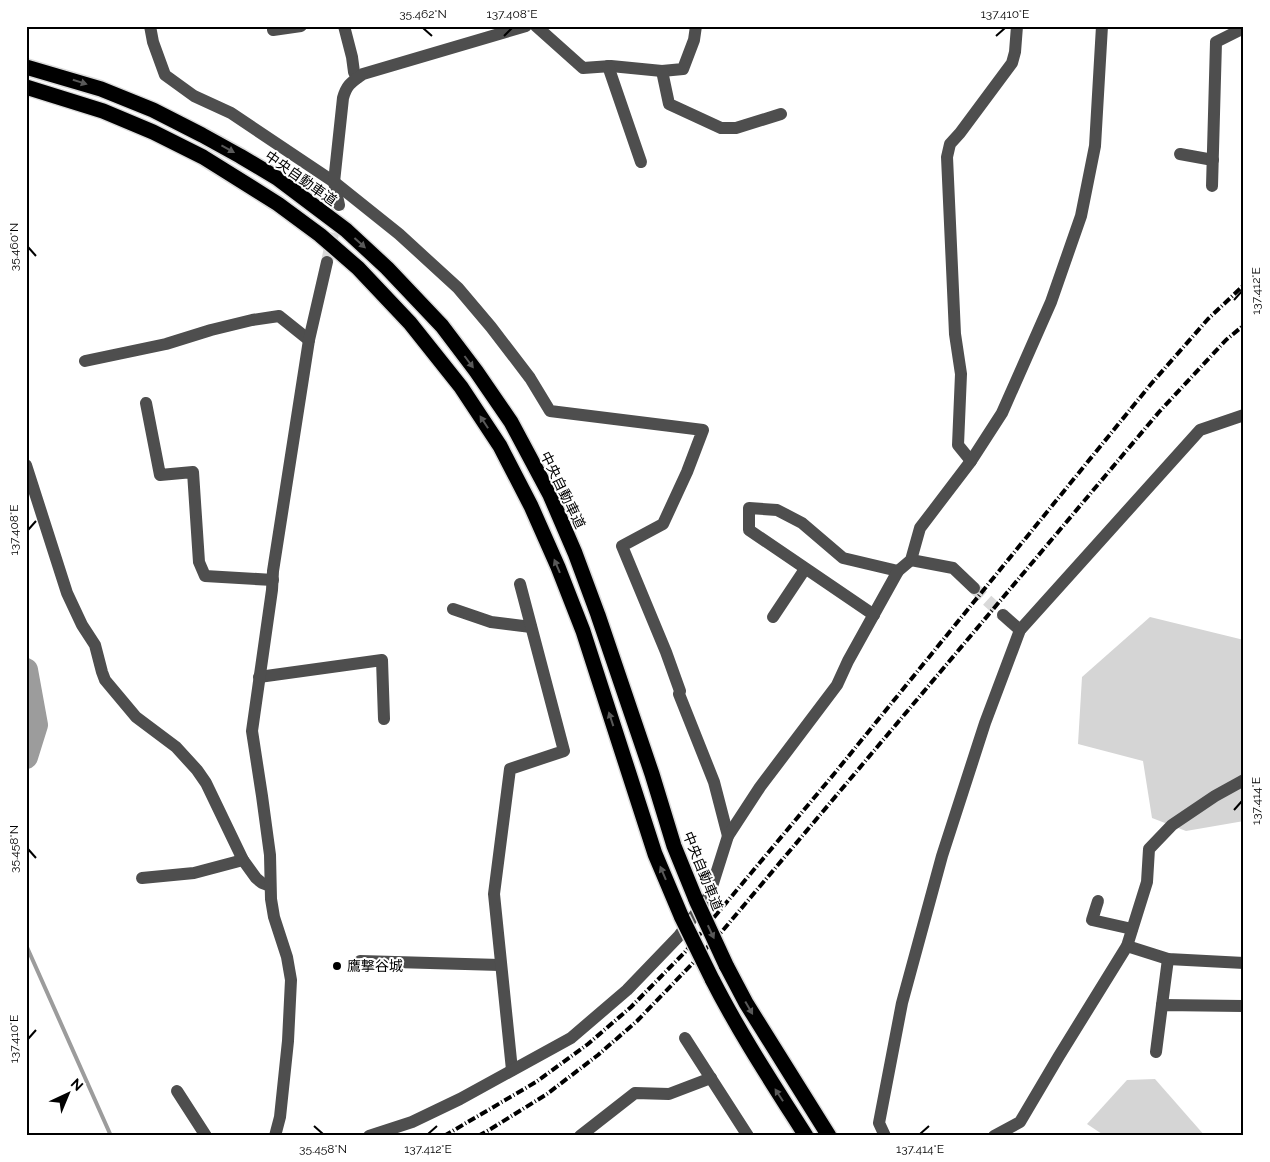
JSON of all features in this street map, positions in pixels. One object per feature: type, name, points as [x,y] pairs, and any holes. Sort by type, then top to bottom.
[{"type":"highway","name":"中央自動車道","points":[[30,68],[101,89],[153,110],[202,135],[277,178],[346,230],[387,268],[442,326],[476,371],[511,422],[550,495],[576,553],[652,774],[674,846],[696,900],[746,1003],[829,1136]]},
{"type":"highway","points":[[26,87],[103,111],[153,132],[203,157],[278,204],[320,235],[358,268],[410,323],[461,387],[500,446],[531,506],[558,567],[582,631],[655,854],[682,918],[752,1053],[806,1136]]},
{"type":"street","points":[[150,26],[153,42],[165,75],[194,96],[230,113],[334,182],[399,234],[458,288],[530,378],[550,411],[703,430],[687,472],[663,524],[622,546],[666,652],[680,691],[679,694],[714,782],[728,836]]},
{"type":"street","points":[[273,30],[301,26]]},
{"type":"street","points":[[344,26],[354,72],[358,78]]},
{"type":"street","points":[[339,205],[334,182],[343,98],[350,82],[363,74],[526,26]]},
{"type":"street","points":[[536,26],[583,68],[608,66],[662,71],[683,69],[694,40],[696,26]]},
{"type":"street","points":[[971,461],[958,445],[961,374],[955,334],[946,157],[950,144],[1012,63],[1017,26]]},
{"type":"street","points":[[369,1136],[412,1122],[460,1099],[571,1038],[627,990],[678,937],[709,896],[728,836],[760,787],[837,685],[848,661],[898,571],[911,560],[920,528],[971,461],[1002,413],[1051,302],[1081,216],[1095,146],[1102,26]]},
{"type":"street","points":[[1212,186],[1216,42],[1244,28]]},
{"type":"street","points":[[608,66],[641,162]]},
{"type":"street","points":[[662,71],[669,104],[722,128],[736,128],[782,114]]},
{"type":"street","points":[[1180,154],[1213,160]]},
{"type":"street","points":[[275,1136],[280,1117],[287,1059],[291,980],[287,957],[270,899],[270,855],[252,731],[272,590],[273,570],[310,340],[327,262]]},
{"type":"street","points":[[85,361],[166,344],[252,320],[279,316],[310,340]]},
{"type":"street","points":[[146,404],[160,475],[193,472],[200,562],[205,576],[273,580]]},
{"type":"street","points":[[885,1136],[880,1123],[902,1003],[936,884],[942,856],[985,723],[1020,630],[1200,430],[1244,415]]},
{"type":"street","points":[[26,465],[66,593],[82,625],[95,645],[105,680],[136,717],[176,747],[197,770],[206,783],[243,860],[256,878],[270,886]]},
{"type":"street","points":[[874,615],[749,530],[749,508],[777,510],[802,524],[843,558],[898,571]]},
{"type":"street","points":[[911,560],[953,568],[974,588]]},
{"type":"street","points":[[773,617],[805,568]]},
{"type":"street","points":[[512,1070],[494,894],[510,769],[564,751],[520,584]]},
{"type":"street","points":[[453,609],[491,622],[531,627]]},
{"type":"street","points":[[1003,615],[1020,630]]},
{"type":"street","points":[[259,677],[382,660],[384,719]]},
{"type":"street","points":[[994,1136],[1020,1122],[1127,946],[1147,882],[1149,849],[1172,825],[1215,796],[1244,780]]},
{"type":"street","points":[[142,878],[194,873],[243,860]]},
{"type":"street","points":[[1098,901],[1092,920],[1132,929]]},
{"type":"street","points":[[1127,946],[1168,960],[1244,962]]},
{"type":"street","points":[[1156,1052],[1168,960]]},
{"type":"street","points":[[360,961],[500,965]]},
{"type":"street","points":[[1162,1005],[1243,1005]]},
{"type":"street","points":[[685,1038],[748,1136]]},
{"type":"street","points":[[580,1136],[636,1093],[669,1094],[711,1078]]},
{"type":"street","points":[[177,1091],[206,1136]]},
{"type":"shaded area","points":[[1150,617],[1244,640],[1244,821],[1186,831],[1152,818],[1143,761],[1078,744],[1082,677]]},
{"type":"shaded area","points":[[1155,1079],[1205,1136],[1105,1136],[1087,1124],[1127,1080]]},
{"type":"waterway","points":[[26,670],[36,725],[26,757]]},
{"type":"waterway","points":[[26,945],[111,1136]]},
{"type":"tunnel","points":[[327,262],[339,205]]},
{"type":"tunnel","points":[[974,588],[1003,615]]},
{"type":"railway","points":[[444,1136],[536,1082],[588,1044],[631,1007],[685,952],[834,774],[1151,384],[1208,319],[1244,285]]},
{"type":"railway","points":[[478,1136],[547,1094],[598,1055],[637,1021],[692,964],[724,929],[1159,412],[1226,340],[1244,325]]},
{"type":"place","name":"鷹撃谷城","points":[[337,966]]}]
